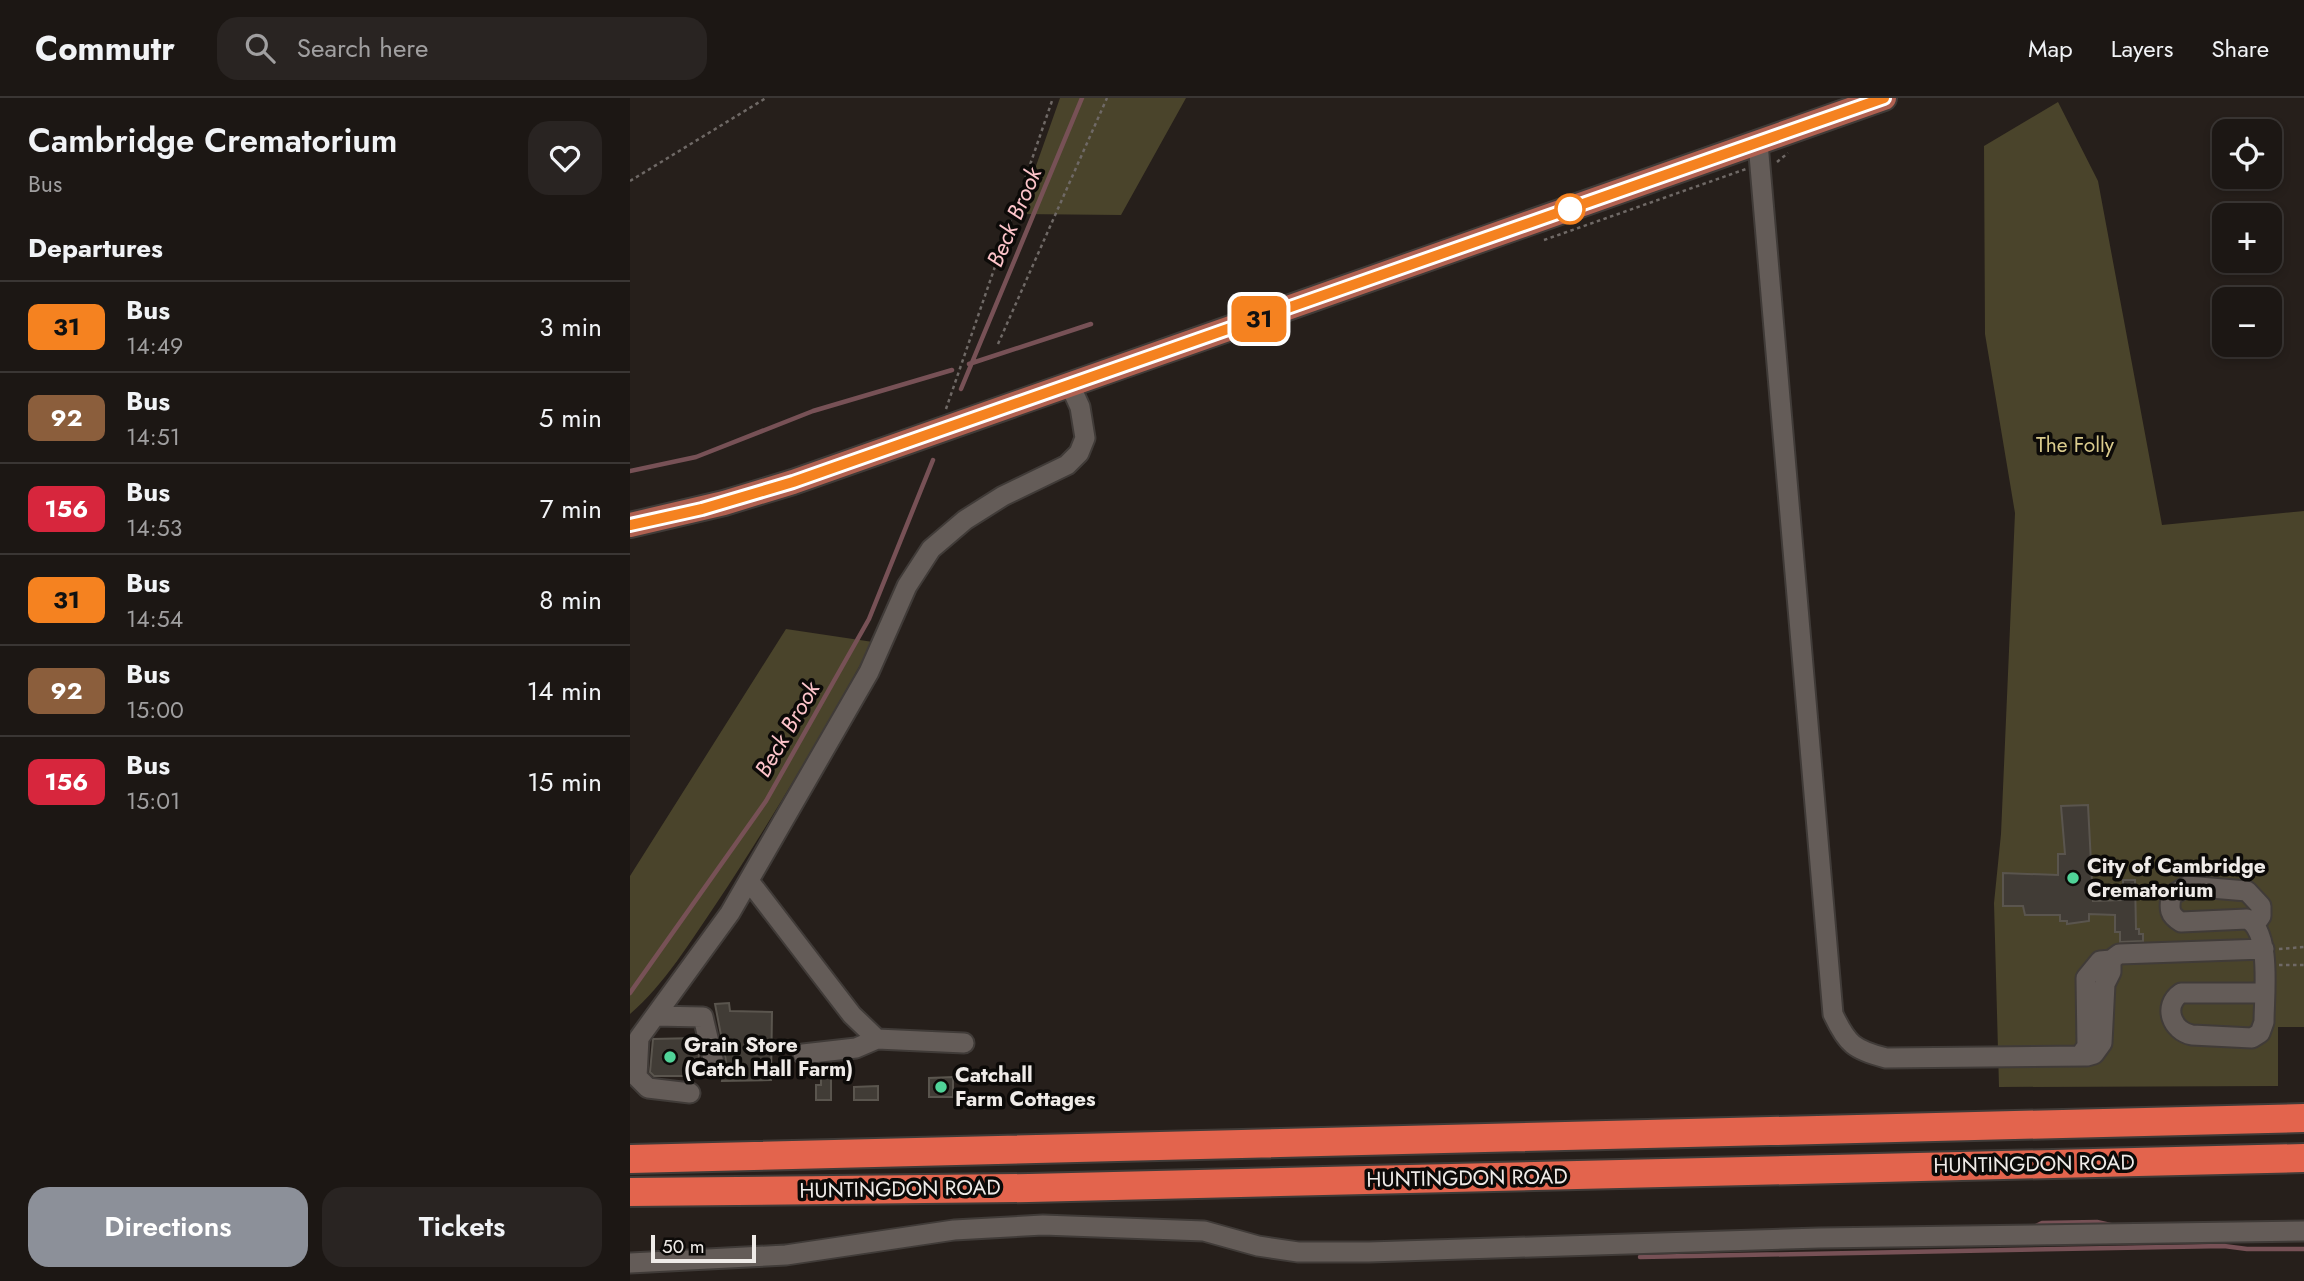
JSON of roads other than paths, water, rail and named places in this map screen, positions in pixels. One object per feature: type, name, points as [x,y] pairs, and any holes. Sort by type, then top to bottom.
[{"type":"highway","name":"HUNTINGDON ROAD","points":[[902,1153],[2304,1118]]},
{"type":"highway","points":[[630,1145],[857,1147],[902,1153]]},
{"type":"highway","points":[[630,1159],[902,1153]]},
{"type":"highway","name":"HUNTINGDON ROAD","points":[[630,1192],[1030,1188],[2304,1158]]},
{"type":"highway","points":[[630,1205],[722,1191]]},
{"type":"main road","points":[[630,525],[698,510],[793,482],[1884,98]]},
{"type":"lane","points":[[1758,143],[1833,1014],[1844,1038],[1861,1052],[1886,1058],[2080,1056],[2087,1046],[2086,978],[2100,961],[2131,953],[2263,956]]},
{"type":"lane","points":[[690,1093],[648,1088],[637,1077],[639,1038],[730,913],[869,672],[907,586],[931,549],[965,520],[1003,496],[1067,465],[1079,453],[1085,438],[1080,407],[1070,385]]},
{"type":"lane","points":[[749,881],[852,1015],[877,1039]]},
{"type":"lane","points":[[2256,923],[2262,934],[2263,956],[2264,993],[2264,1022],[2260,1033],[2252,1038],[2183,1033],[2175,1025],[2170,1013],[2171,1004],[2181,993],[2264,993]]},
{"type":"lane","points":[[655,1016],[703,1017],[714,1063]]},
{"type":"lane","points":[[803,1054],[856,1048],[877,1039],[964,1043]]},
{"type":"lane","points":[[630,1263],[786,1255],[954,1230],[1043,1225],[1204,1231],[1258,1246],[1298,1252],[1819,1238],[2304,1231]]},
{"type":"waterway","name":"Beck Brook","points":[[961,389],[1082,98]]},
{"type":"waterway","points":[[969,364],[1091,324]]},
{"type":"waterway","points":[[630,471],[696,457],[813,411],[952,370]]},
{"type":"waterway","name":"Beck Brook","points":[[630,993],[766,801],[869,619],[933,460]]},
{"type":"waterway","points":[[2034,1227],[2042,1223],[2097,1222],[2115,1226]]},
{"type":"waterway","points":[[1640,1257],[2224,1246],[2247,1249],[2304,1249]]},
{"type":"place","name":"City of Cambridge Crematorium","points":[[2073,878]]},
{"type":"place","name":"Grain Store (Catch Hall Farm)","points":[[670,1057]]},
{"type":"place","name":"Catchall Farm Cottages","points":[[941,1087]]},
{"type":"park label","name":"The Folly","points":[[2075,445]]}]
